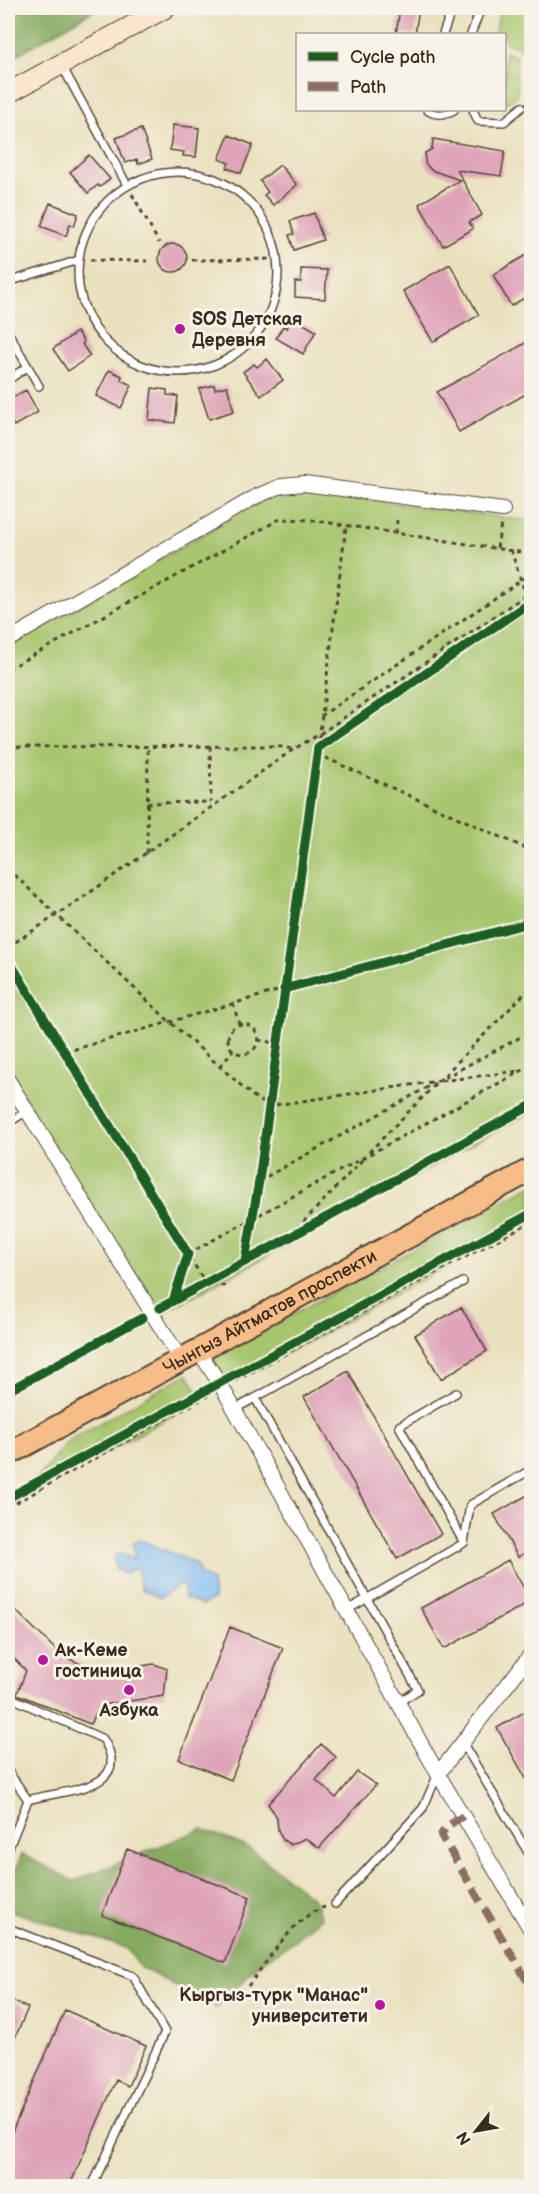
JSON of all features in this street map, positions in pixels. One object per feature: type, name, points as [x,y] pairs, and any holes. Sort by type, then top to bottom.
[{"type":"main road","points":[[8,93],[165,8]]},
{"type":"main road","name":"Чынгыз Айтматов проспекти","points":[[8,1454],[531,1169]]},
{"type":"street","points":[[8,640],[257,496],[281,486],[304,484],[503,510]]},
{"type":"street","points":[[8,1080],[189,1355],[221,1385],[438,1774],[531,1932]]},
{"type":"street","points":[[438,1774],[531,1655]]},
{"type":"lane","points":[[443,33],[452,8]]},
{"type":"lane","points":[[471,33],[481,8]]},
{"type":"lane","points":[[61,63],[127,185]]},
{"type":"lane","points":[[473,111],[478,121],[504,122],[522,107]]},
{"type":"lane","points":[[430,111],[445,114],[452,111]]},
{"type":"lane","points":[[181,171],[209,176],[235,189],[256,208],[271,232],[278,259],[279,284],[273,308],[246,348],[226,362],[203,370],[178,373],[154,370],[132,362],[111,348],[95,329],[84,308],[78,284],[79,260],[84,237],[94,216],[109,199],[127,185],[153,174],[181,171]]},
{"type":"lane","points":[[8,282],[79,260]]},
{"type":"lane","points":[[8,332],[39,386]]},
{"type":"lane","points":[[8,380],[27,367]]},
{"type":"lane","points":[[8,1123],[27,1111]]},
{"type":"lane","points":[[235,1409],[463,1282]]},
{"type":"lane","points":[[456,1393],[399,1426],[464,1543]]},
{"type":"lane","points":[[255,1398],[418,1690],[399,1702]]},
{"type":"lane","points":[[464,1543],[470,1505],[531,1469]]},
{"type":"lane","points":[[347,1610],[464,1543]]},
{"type":"lane","points":[[8,1699],[14,1699],[103,1739],[111,1751],[112,1763],[108,1774],[101,1781],[91,1786],[28,1800]]},
{"type":"lane","points":[[462,1741],[531,1859]]},
{"type":"lane","points":[[8,1771],[28,1800]]},
{"type":"lane","points":[[335,1904],[423,1808],[438,1774]]},
{"type":"lane","points":[[8,1850],[28,1800]]},
{"type":"lane","points":[[8,1928],[133,1976],[165,2031],[92,2187]]},
{"type":"path","points":[[127,185],[159,243]]},
{"type":"path","points":[[192,260],[278,259]]},
{"type":"path","points":[[79,260],[147,261]]},
{"type":"path","points":[[497,548],[503,510]]},
{"type":"path","points":[[8,669],[274,521],[294,518],[531,554]]},
{"type":"path","points":[[396,533],[397,520]]},
{"type":"path","points":[[315,765],[346,525]]},
{"type":"path","points":[[511,550],[531,614]]},
{"type":"path","points":[[321,716],[531,573]]},
{"type":"path","points":[[317,750],[528,600],[531,591]]},
{"type":"path","points":[[8,947],[147,853],[212,804],[294,749],[528,600]]},
{"type":"path","points":[[147,853],[148,746]]},
{"type":"path","points":[[210,746],[212,804]]},
{"type":"path","points":[[8,747],[275,746],[294,749]]},
{"type":"path","points":[[317,750],[531,851]]},
{"type":"path","points":[[147,803],[212,804]]},
{"type":"path","points":[[8,869],[170,1022],[253,1096],[268,1106],[531,1067]]},
{"type":"path","points":[[282,1000],[286,977]]},
{"type":"path","points":[[65,1052],[295,986]]},
{"type":"path","points":[[291,1235],[531,986]]},
{"type":"path","points":[[233,1004],[239,1024]]},
{"type":"path","points":[[239,1024],[246,1024],[253,1027],[258,1040],[249,1053],[240,1054],[233,1050],[228,1042],[228,1035],[232,1028],[239,1024]]},
{"type":"path","points":[[258,1185],[438,1081],[531,1031]]},
{"type":"path","points":[[275,1053],[278,1032]]},
{"type":"path","points":[[258,1040],[277,1043]]},
{"type":"path","points":[[59,1042],[71,1062]]},
{"type":"path","points":[[220,1066],[233,1050]]},
{"type":"path","points":[[187,1259],[252,1214],[366,1156],[521,1070]]},
{"type":"path","points":[[267,1117],[270,1095]]},
{"type":"path","points":[[258,1185],[260,1170]]},
{"type":"path","points":[[8,1506],[264,1359],[531,1213]]},
{"type":"path","points":[[249,1230],[252,1214]]},
{"type":"path","points":[[282,1240],[322,1218]]},
{"type":"path","points":[[264,1359],[531,1221]]},
{"type":"path","points":[[182,1244],[201,1285]]},
{"type":"path","points":[[201,1285],[215,1277]]},
{"type":"path","points":[[201,1285],[225,1286]]},
{"type":"path","points":[[8,1498],[221,1385]]},
{"type":"path","points":[[248,1986],[293,1929],[314,1910],[335,1904]]},
{"type":"green space","points":[[8,8],[98,8],[8,60]]},
{"type":"green space","points":[[501,8],[530,8],[532,25],[520,49],[506,42],[506,33],[494,33]]},
{"type":"green space","points":[[506,52],[517,57],[518,91],[514,98],[506,102]]},
{"type":"green space","points":[[297,490],[531,521],[531,1112],[159,1315],[8,1072],[8,647],[266,498],[279,492]]},
{"type":"green space","points":[[531,1186],[531,1221],[227,1385],[213,1357]]},
{"type":"green space","points":[[187,1374],[202,1399],[36,1491],[32,1485],[68,1441]]},
{"type":"green space","points":[[202,1829],[249,1848],[314,1899],[321,1918],[291,1943],[257,1966],[217,2008],[140,1967],[126,1948],[8,1910],[8,1888],[22,1854],[74,1881]]},
{"type":"water","points":[[140,1540],[197,1564],[200,1575],[212,1581],[214,1599],[203,1605],[185,1598],[184,1587],[180,1584],[160,1598],[141,1589],[138,1569],[134,1568],[125,1574],[116,1569],[114,1557],[119,1553],[133,1559],[135,1557],[133,1544]]},
{"type":"building","points":[[400,8],[419,8],[415,33],[396,33]]},
{"type":"building","points":[[173,125],[199,128],[196,157],[183,156],[184,152],[170,150]]},
{"type":"building","points":[[141,129],[152,159],[138,164],[137,159],[125,163],[116,138]]},
{"type":"building","points":[[229,135],[253,145],[241,173],[227,168],[229,163],[219,159]]},
{"type":"building","points":[[433,139],[505,151],[501,176],[457,170],[482,215],[469,222],[473,229],[443,246],[419,204],[460,180],[431,170],[425,163],[425,153],[432,149]]},
{"type":"building","points":[[89,155],[110,179],[88,193],[70,172]]},
{"type":"building","points":[[280,165],[297,185],[273,205],[264,195],[268,192],[260,181]]},
{"type":"building","points":[[50,203],[78,214],[74,226],[70,224],[66,236],[41,226]]},
{"type":"building","points":[[314,213],[323,240],[294,250],[289,235],[294,234],[290,221]]},
{"type":"building","points":[[173,244],[183,248],[187,258],[183,268],[173,272],[163,268],[159,258],[163,248]]},
{"type":"building","points":[[531,252],[531,294],[511,306],[493,275]]},
{"type":"building","points":[[450,264],[479,315],[433,342],[403,291]]},
{"type":"building","points":[[301,269],[327,270],[325,299],[295,297],[295,282],[301,282]]},
{"type":"building","points":[[293,318],[316,331],[303,354],[276,338],[283,326],[287,328]]},
{"type":"building","points":[[77,332],[90,356],[68,371],[53,349]]},
{"type":"building","points":[[531,340],[531,391],[459,432],[437,392]]},
{"type":"building","points":[[267,359],[283,380],[261,396],[243,372],[254,364],[257,367]]},
{"type":"building","points":[[109,370],[122,376],[121,380],[132,385],[121,408],[96,396]]},
{"type":"building","points":[[214,385],[215,389],[227,386],[234,411],[209,419],[199,389]]},
{"type":"building","points":[[152,388],[167,390],[167,395],[178,396],[175,423],[149,420]]},
{"type":"building","points":[[26,390],[38,412],[14,426],[8,415],[8,400]]},
{"type":"building","points":[[461,1307],[487,1351],[441,1379],[415,1335]]},
{"type":"building","points":[[348,1371],[441,1534],[397,1559],[304,1397]]},
{"type":"building","points":[[531,1493],[531,1550],[518,1557],[494,1514]]},
{"type":"building","points":[[508,1560],[531,1601],[444,1649],[421,1608]]},
{"type":"building","name":"Ак-Кеме гостиница","points":[[8,1603],[61,1655],[99,1673],[154,1664],[167,1669],[164,1696],[101,1705],[90,1724],[17,1694],[26,1671],[8,1652]]},
{"type":"building","points":[[230,1627],[283,1648],[231,1780],[179,1759]]},
{"type":"building","points":[[531,1708],[531,1787],[497,1728]]},
{"type":"building","points":[[321,1744],[336,1757],[316,1780],[336,1798],[357,1772],[376,1785],[319,1848],[305,1838],[291,1845],[283,1840],[278,1830],[277,1817],[268,1804]]},
{"type":"building","points":[[127,1849],[250,1897],[225,1963],[102,1915]]},
{"type":"building","points":[[8,1999],[28,2008],[8,2054]]},
{"type":"building","points":[[65,2010],[146,2046],[128,2086],[116,2080],[69,2187],[8,2187],[8,2141]]},
{"type":"marked path","points":[[463,1816],[446,1827],[441,1835],[532,1989]]},
{"type":"cycle path","points":[[245,1261],[259,1181],[318,747],[532,601]]},
{"type":"cycle path","points":[[284,989],[532,922]]},
{"type":"cycle path","points":[[8,959],[188,1254],[173,1301]]},
{"type":"cycle path","points":[[160,1308],[532,1105]]},
{"type":"cycle path","points":[[8,1498],[532,1213]]},
{"type":"cycle path","points":[[8,1391],[142,1318]]},
{"type":"place","name":"SOS Детская Деревня","points":[[180,329]]},
{"type":"place","name":"Ак-Кеме гостиница","points":[[43,1660]]},
{"type":"place","name":"Азбука","points":[[129,1690]]},
{"type":"place","name":"Кыргыз-түрк \"Манас\" университети","points":[[380,2005]]}]
